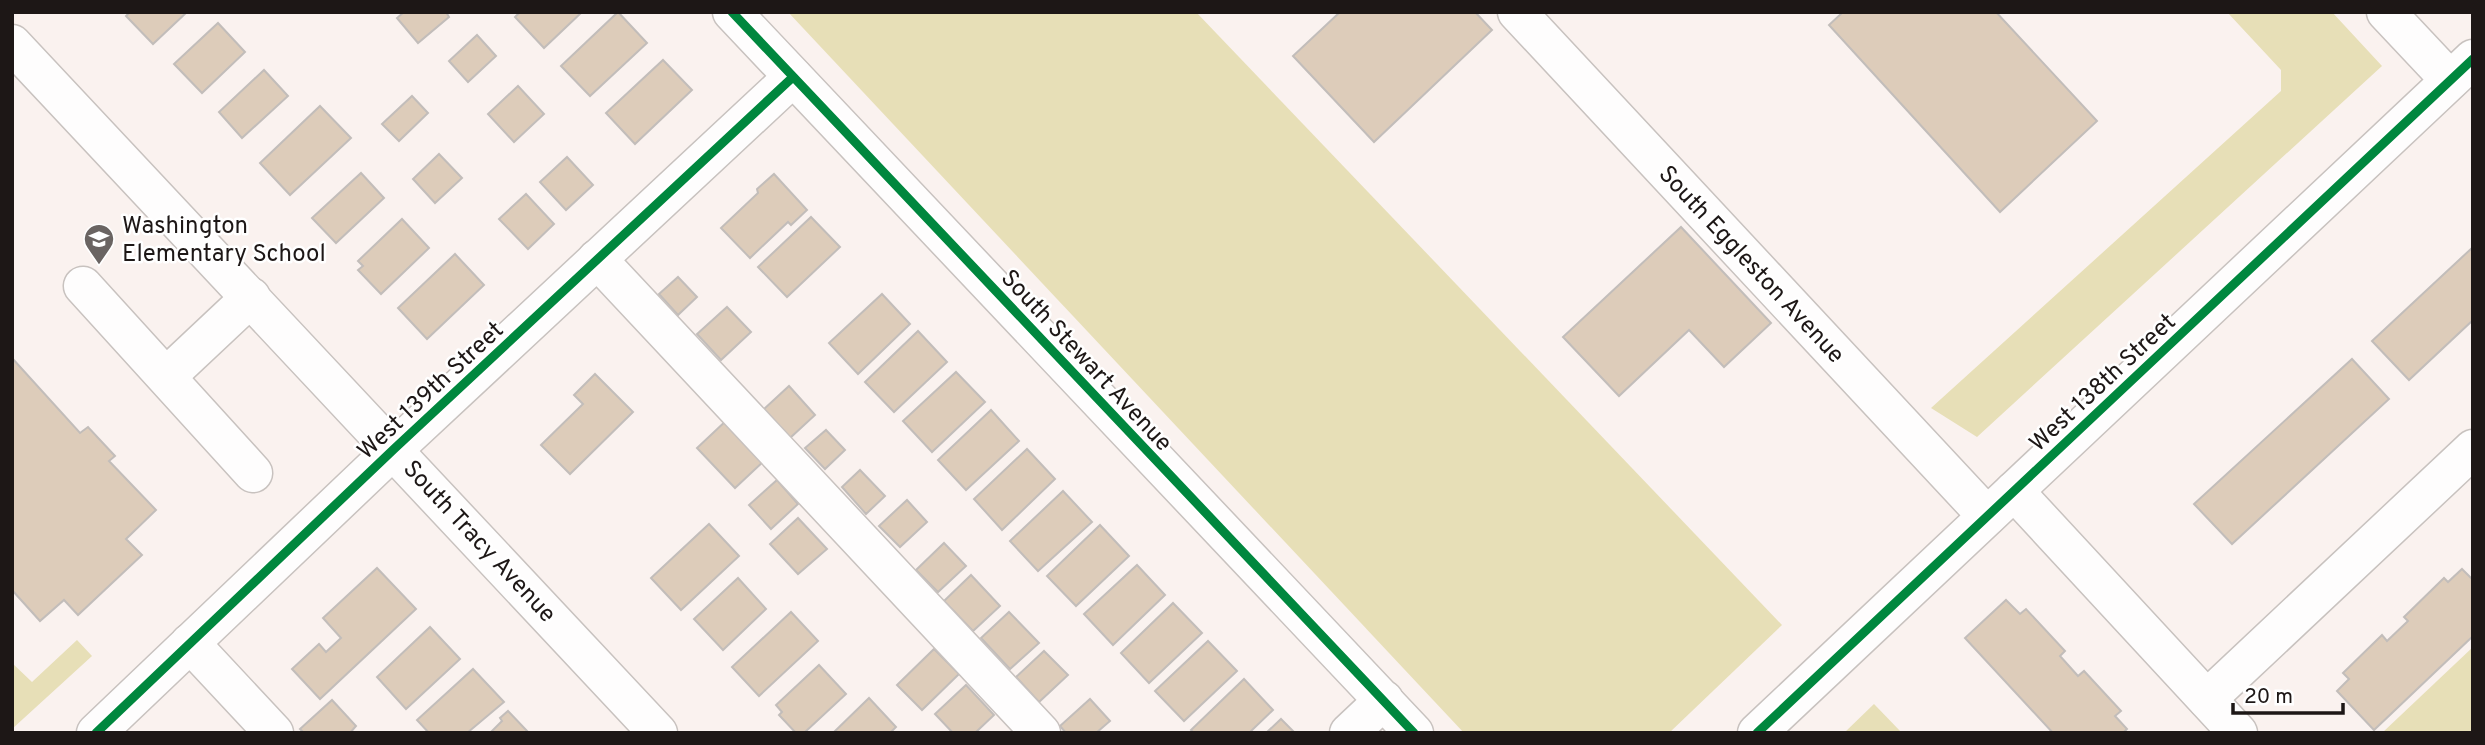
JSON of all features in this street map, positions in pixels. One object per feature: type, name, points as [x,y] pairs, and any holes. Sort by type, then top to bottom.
[{"type":"street","name":"South Stewart Avenue","points":[[732,12],[1414,733]]},
{"type":"street","name":"South Eggleston Avenue","points":[[1517,12],[2001,504],[2207,699],[2238,733]]},
{"type":"street","points":[[2386,12],[2462,70]]},
{"type":"street","name":"South Tracy Avenue","points":[[12,44],[658,733]]},
{"type":"street","name":"West 138th Street","points":[[1757,733],[2462,70]]},
{"type":"street","name":"West 139th Street","points":[[96,733],[394,449],[793,78]]},
{"type":"street","points":[[597,260],[1041,733]]},
{"type":"street","points":[[83,286],[253,473]]},
{"type":"street","points":[[167,376],[251,297]]},
{"type":"street","points":[[2207,699],[2473,449]]},
{"type":"street","points":[[190,643],[274,733]]},
{"type":"street","points":[[1349,733],[1384,700]]},
{"type":"shaded area","points":[[788,12],[1196,12],[1782,625],[1669,733],[1464,733]]},
{"type":"shaded area","points":[[2227,12],[2332,12],[2382,66],[1977,437],[1931,408],[2281,91],[2281,70]]},
{"type":"shaded area","points":[[77,640],[92,656],[12,729],[12,663],[32,682]]},
{"type":"shaded area","points":[[2473,647],[2473,733],[2382,733]]},
{"type":"shaded area","points":[[1874,704],[1902,733],[1844,733]]},
{"type":"building","points":[[130,12],[187,12],[153,44],[126,16]]},
{"type":"building","points":[[404,12],[446,12],[449,17],[418,43],[397,18]]},
{"type":"building","points":[[520,12],[582,12],[544,48],[515,17]]},
{"type":"building","points":[[618,12],[647,43],[590,96],[561,66]]},
{"type":"building","points":[[1340,12],[1475,12],[1492,30],[1374,142],[1293,56]]},
{"type":"building","points":[[1843,12],[1996,12],[2097,121],[2000,212],[1829,25]]},
{"type":"building","points":[[218,23],[245,52],[202,93],[174,64]]},
{"type":"building","points":[[477,35],[496,56],[468,82],[449,61]]},
{"type":"building","points":[[663,60],[692,90],[635,144],[606,113]]},
{"type":"building","points":[[264,70],[288,96],[242,138],[219,112]]},
{"type":"building","points":[[518,86],[544,114],[514,142],[488,114]]},
{"type":"building","points":[[412,96],[428,113],[399,141],[382,124]]},
{"type":"building","points":[[320,106],[351,138],[290,195],[260,163]]},
{"type":"building","points":[[439,154],[462,178],[435,203],[413,179]]},
{"type":"building","points":[[567,157],[593,185],[566,210],[540,182]]},
{"type":"building","points":[[361,173],[384,198],[336,243],[312,218]]},
{"type":"building","points":[[774,174],[807,210],[791,225],[788,222],[750,258],[721,228]]},
{"type":"building","points":[[526,194],[554,224],[528,249],[499,219]]},
{"type":"building","points":[[811,217],[840,247],[787,297],[758,267]]},
{"type":"building","points":[[402,219],[429,248],[381,294],[358,270],[363,266],[358,261]]},
{"type":"building","points":[[1681,227],[1771,323],[1724,367],[1689,330],[1619,396],[1563,337]]},
{"type":"building","points":[[2473,247],[2473,320],[2409,380],[2372,341]]},
{"type":"building","points":[[455,254],[484,285],[427,339],[398,308]]},
{"type":"building","points":[[678,277],[697,297],[678,315],[659,294]]},
{"type":"building","points":[[882,294],[910,324],[858,374],[829,343]]},
{"type":"building","points":[[727,307],[751,332],[721,360],[697,334]]},
{"type":"building","points":[[918,331],[947,362],[894,412],[865,382]]},
{"type":"building","points":[[12,358],[80,433],[88,427],[115,456],[109,461],[156,510],[126,539],[142,555],[78,615],[64,600],[40,621],[12,590]]},
{"type":"building","points":[[2352,359],[2389,399],[2232,544],[2194,504]]},
{"type":"building","points":[[956,372],[985,402],[932,452],[903,421]]},
{"type":"building","points":[[595,374],[633,412],[570,474],[541,445],[583,404],[574,395]]},
{"type":"building","points":[[789,386],[815,415],[790,438],[764,409]]},
{"type":"building","points":[[991,410],[1019,441],[966,490],[938,460]]},
{"type":"building","points":[[729,418],[767,458],[735,488],[697,448]]},
{"type":"building","points":[[826,430],[845,450],[825,469],[805,448]]},
{"type":"building","points":[[1027,449],[1055,479],[1002,530],[974,499]]},
{"type":"building","points":[[860,470],[885,496],[866,514],[842,487]]},
{"type":"building","points":[[777,480],[798,504],[771,529],[749,505]]},
{"type":"building","points":[[1063,491],[1092,522],[1038,571],[1010,541]]},
{"type":"building","points":[[907,500],[927,522],[900,547],[879,526]]},
{"type":"building","points":[[798,518],[827,549],[798,574],[770,544]]},
{"type":"building","points":[[709,524],[739,556],[681,610],[651,578]]},
{"type":"building","points":[[1100,525],[1129,556],[1076,606],[1047,576]]},
{"type":"building","points":[[944,543],[966,566],[938,592],[916,570]]},
{"type":"building","points":[[1137,565],[1165,595],[1113,645],[1084,614]]},
{"type":"building","points":[[377,568],[416,609],[320,699],[292,669],[319,644],[326,652],[341,638],[323,618]]},
{"type":"building","points":[[2462,569],[2473,580],[2473,636],[2374,730],[2337,691],[2349,679],[2343,673],[2382,635],[2387,641],[2408,621],[2404,617],[2444,578],[2448,582]]},
{"type":"building","points":[[971,575],[1000,606],[973,631],[944,601]]},
{"type":"building","points":[[738,578],[766,609],[723,650],[694,619]]},
{"type":"building","points":[[2006,600],[2020,614],[2026,609],[2065,651],[2060,656],[2078,676],[2084,671],[2121,711],[2115,716],[2127,729],[2123,733],[2053,733],[1965,638]]},
{"type":"building","points":[[1173,603],[1202,633],[1149,683],[1121,653]]},
{"type":"building","points":[[791,612],[818,641],[759,696],[732,667]]},
{"type":"building","points":[[1009,612],[1039,643],[1010,669],[981,638]]},
{"type":"building","points":[[430,627],[460,659],[406,709],[377,677]]},
{"type":"building","points":[[1208,641],[1237,671],[1184,721],[1155,691]]},
{"type":"building","points":[[934,649],[959,674],[922,710],[897,685]]},
{"type":"building","points":[[1044,651],[1068,675],[1039,702],[1016,677]]},
{"type":"building","points":[[819,665],[846,694],[804,733],[796,733],[779,715],[782,712],[776,705]]},
{"type":"building","points":[[473,669],[504,702],[467,733],[429,733],[417,720]]},
{"type":"building","points":[[1244,679],[1273,710],[1249,733],[1194,733],[1191,730]]},
{"type":"building","points":[[966,685],[994,715],[975,733],[953,733],[935,714]]},
{"type":"building","points":[[869,698],[896,727],[890,733],[833,733]]},
{"type":"building","points":[[1090,699],[1110,721],[1096,733],[1066,733],[1060,726]]},
{"type":"building","points":[[332,700],[356,726],[350,733],[304,733],[300,729]]},
{"type":"building","points":[[508,711],[529,733],[490,733]]},
{"type":"building","points":[[1281,719],[1295,733],[1266,733]]},
{"type":"cycle path","points":[[732,12],[1414,733]]},
{"type":"cycle path","points":[[1757,733],[2473,59]]},
{"type":"cycle path","points":[[96,733],[394,449],[793,77]]},
{"type":"place","name":"Washington Elementary School","points":[[99,266]]}]
